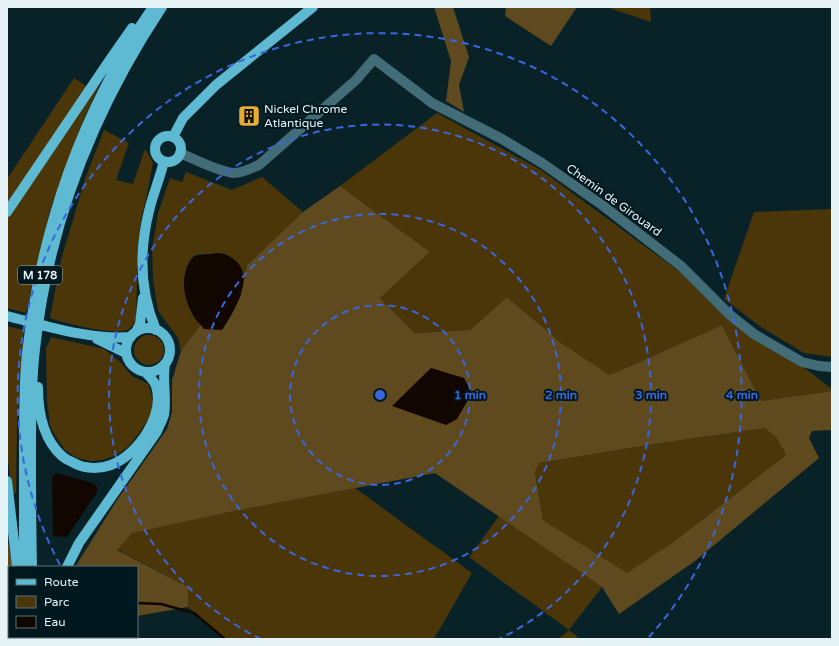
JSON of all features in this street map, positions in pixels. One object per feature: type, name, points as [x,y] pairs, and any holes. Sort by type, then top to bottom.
[{"type":"main road","points":[[7,212],[104,67],[147,7]]},
{"type":"main road","name":"M 178","points":[[24,566],[24,402],[26,368],[34,305],[44,254],[70,166],[91,117],[121,59],[153,7]]},
{"type":"main road","name":"M 178","points":[[32,566],[31,409],[35,350],[45,283],[55,240],[67,199],[81,160],[102,110],[142,36],[162,7]]},
{"type":"main road","points":[[173,137],[183,118],[216,85],[313,7]]},
{"type":"main road","points":[[165,137],[173,137],[179,142],[181,149],[180,153],[176,160],[168,162],[164,161],[158,156],[156,144],[165,137]]},
{"type":"main road","points":[[156,330],[146,301],[142,269],[148,212],[164,161]]},
{"type":"main road","points":[[39,321],[42,333],[38,399],[43,425],[51,443],[63,457],[82,467],[98,468],[111,466],[124,459],[134,449],[143,438],[156,415],[156,386],[145,372],[134,367],[126,353],[126,347],[140,324],[144,288]]},
{"type":"main road","points":[[7,316],[65,330],[118,338],[149,328],[156,330],[166,338],[169,345],[170,351],[163,373],[165,402],[163,416],[156,433],[76,548],[67,566]]},
{"type":"main road","points":[[86,334],[126,353]]},
{"type":"main road","points":[[145,372],[153,372],[165,364]]},
{"type":"main road","points":[[7,481],[17,566]]},
{"type":"street","name":"Chemin de Girouard","points":[[180,153],[211,167],[235,173],[259,165],[356,80],[374,59],[432,103],[502,139],[542,163],[602,205],[681,266],[730,315],[754,334],[802,362],[818,366],[832,367]]},
{"type":"green space","points":[[606,7],[650,7],[651,22]]},
{"type":"green space","points":[[74,78],[93,90],[99,86],[83,121],[50,210],[26,313],[7,308],[7,179]]},
{"type":"green space","points":[[437,113],[541,170],[680,272],[727,319],[806,369],[832,389],[832,391],[761,401],[722,325],[610,375],[560,342],[507,297],[470,330],[415,333],[380,298],[430,252],[340,186]]},
{"type":"green space","points":[[104,130],[129,143],[116,180],[133,184],[145,149],[153,162],[141,220],[138,244],[136,318],[134,324],[129,329],[123,331],[90,328],[50,318],[61,260],[85,179]]},
{"type":"green space","points":[[186,172],[232,190],[262,177],[303,212],[247,265],[244,280],[236,262],[228,255],[218,253],[201,254],[194,256],[191,259],[186,269],[185,276],[184,284],[186,298],[192,312],[201,324],[181,352],[178,338],[158,311],[153,279],[152,249],[158,213],[170,178],[182,182]]},
{"type":"green space","points":[[832,209],[832,357],[804,353],[761,327],[724,299],[754,212]]},
{"type":"green space","points":[[7,326],[24,330],[17,423],[16,493],[12,494],[7,450]]},
{"type":"green space","points":[[149,335],[155,336],[163,344],[163,356],[155,364],[149,365],[143,364],[135,356],[134,350],[135,344],[143,336]]},
{"type":"green space","points":[[51,337],[104,349],[120,362],[132,376],[148,384],[153,402],[151,415],[130,445],[117,455],[103,460],[91,461],[77,458],[65,450],[56,437],[50,426],[47,401],[46,348]]},
{"type":"green space","points":[[766,428],[776,437],[786,455],[672,543],[627,574],[543,520],[535,473],[539,463]]},
{"type":"green space","points":[[355,488],[472,573],[434,639],[225,639],[188,607],[188,587],[116,549],[132,532]]},
{"type":"green space","points":[[499,516],[602,587],[569,630],[469,557]]},
{"type":"green space","points":[[569,630],[580,639],[558,639]]},
{"type":"shaded area","points":[[434,7],[453,7],[469,57],[459,85],[464,112],[446,101],[451,61]]},
{"type":"shaded area","points":[[506,7],[577,7],[551,46],[505,16]]},
{"type":"shaded area","points":[[340,186],[430,252],[380,298],[415,333],[470,330],[507,297],[560,342],[610,375],[722,325],[761,401],[832,391],[832,430],[812,431],[809,438],[819,458],[695,561],[619,614],[602,587],[435,473],[234,511],[132,533],[117,550],[188,587],[188,607],[138,616],[138,566],[76,566],[117,500],[167,429],[172,412],[172,380],[181,351],[201,324],[240,298],[247,265],[303,212]],"holes":[[[765,428],[776,437],[786,455],[672,543],[627,573],[543,520],[535,473],[539,463]]]},
{"type":"shaded area","points":[[7,534],[12,566],[8,566],[7,633]]},
{"type":"water","points":[[218,253],[232,258],[240,265],[243,275],[243,286],[240,297],[222,330],[204,329],[196,320],[188,304],[185,296],[184,280],[189,264],[194,256]]},
{"type":"water","points":[[431,368],[464,378],[472,393],[457,419],[446,425],[392,406]]},
{"type":"water","points":[[56,473],[93,483],[97,487],[97,492],[67,537],[53,536],[52,477]]},
{"type":"waterway","points":[[138,603],[161,604],[194,613],[225,639]]},
{"type":"place","name":"Nickel Chrome Atlantique","points":[[249,116]]}]
